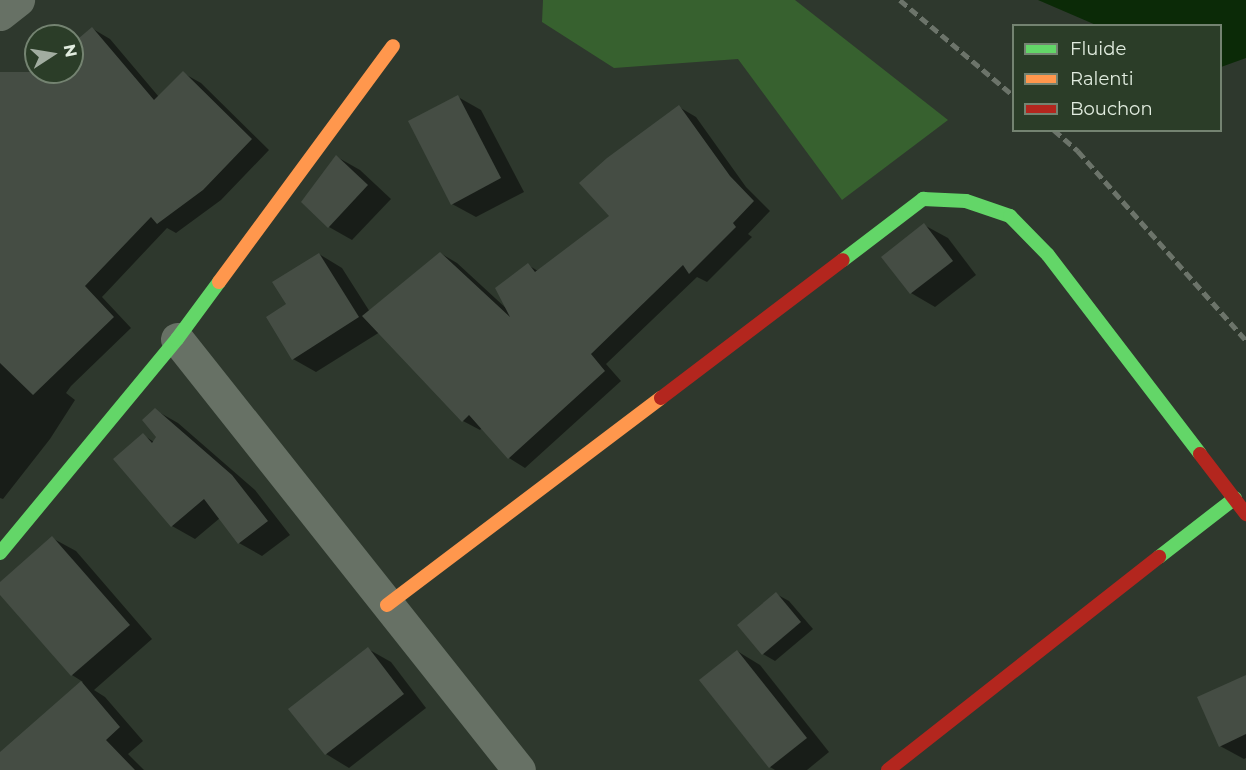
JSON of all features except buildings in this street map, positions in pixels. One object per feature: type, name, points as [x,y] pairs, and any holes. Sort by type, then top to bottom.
[{"type":"street","points":[[0,14],[18,0]]},
{"type":"street","points":[[0,553],[177,339],[393,46]]},
{"type":"street","points":[[387,605],[923,199],[966,201],[1010,216],[1048,255],[1246,514]]},
{"type":"street","points":[[177,339],[519,770]]},
{"type":"street","points":[[888,770],[1235,498]]},
{"type":"shaded area","points":[[543,0],[795,0],[948,120],[842,200],[738,59],[614,68],[542,22]]},
{"type":"shaded area","points":[[1038,0],[1246,0],[1246,58],[1222,67],[1222,24],[1094,24]]},
{"type":"railway","points":[[900,0],[1012,94]]},
{"type":"railway","points":[[1056,132],[1078,151],[1246,340]]},
{"type":"traffic: fast","points":[[843,260],[923,199],[966,201],[1010,216],[1048,255],[1200,454]]},
{"type":"traffic: fast","points":[[0,553],[177,339],[219,282]]},
{"type":"traffic: fast","points":[[1159,557],[1235,498]]},
{"type":"traffic: slow","points":[[219,282],[393,46]]},
{"type":"traffic: slow","points":[[387,605],[661,398]]},
{"type":"traffic: jam","points":[[661,398],[843,260]]},
{"type":"traffic: jam","points":[[1200,454],[1246,514]]},
{"type":"traffic: jam","points":[[888,770],[1159,557]]}]
